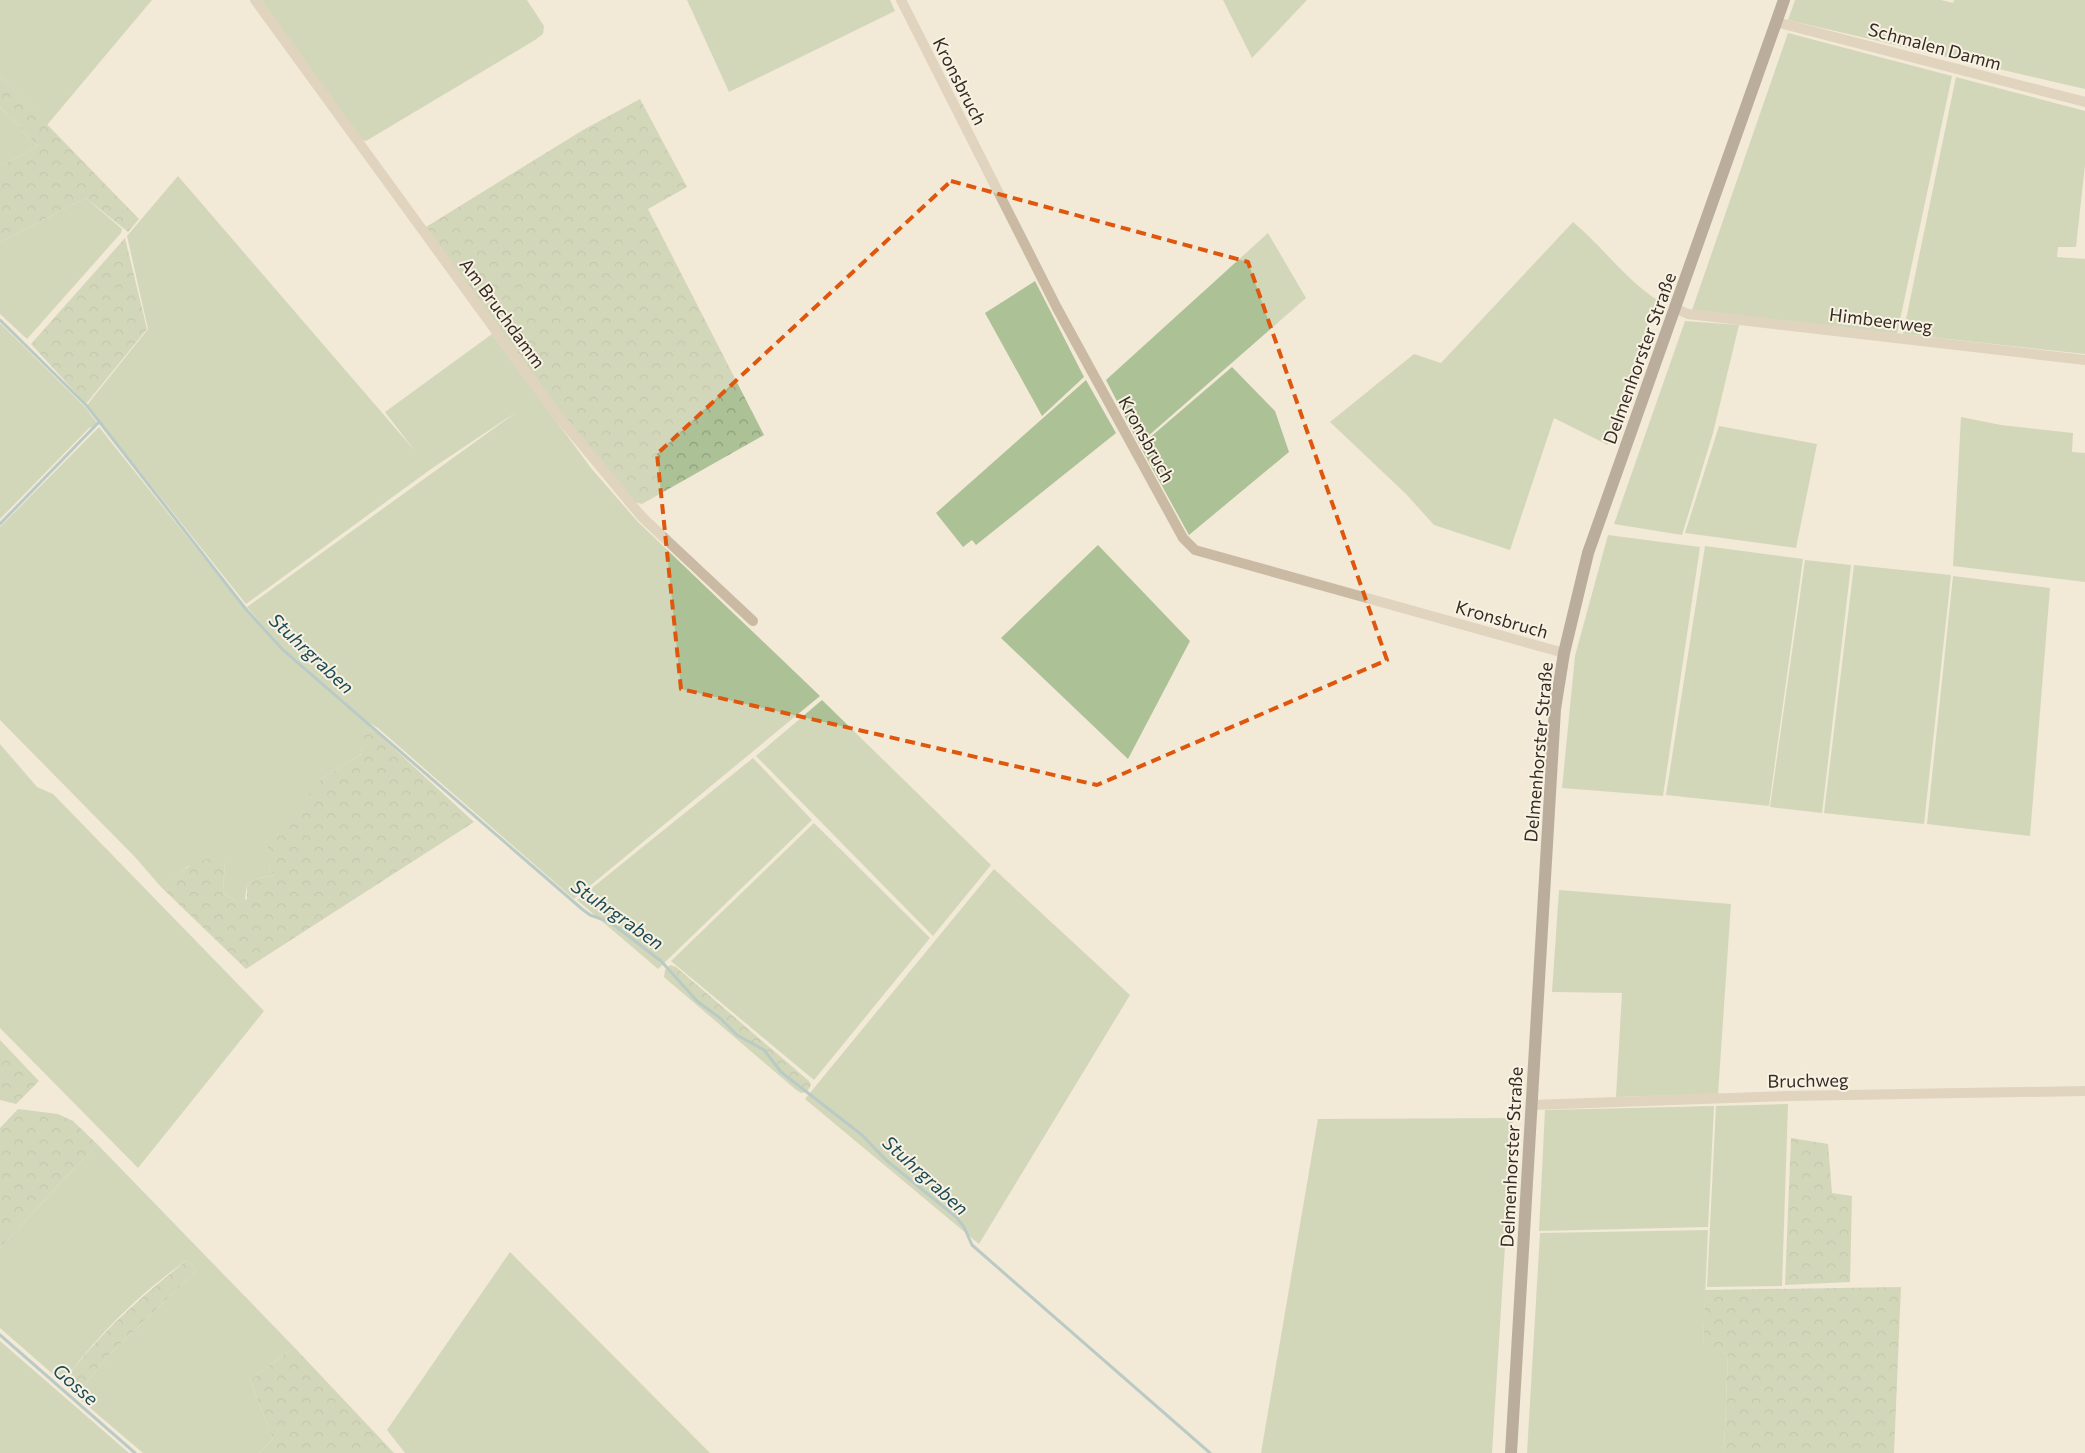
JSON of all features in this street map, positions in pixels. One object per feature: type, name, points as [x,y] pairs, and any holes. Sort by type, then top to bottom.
[{"type":"main road","name":"Delmenhorster Straße","points":[[1511,1453],[1555,709],[1564,652],[1588,553],[1784,0]]},
{"type":"street","name":"Am Bruchdamm","points":[[255,0],[555,412],[642,517],[753,621]]},
{"type":"street","name":"Kronsbruch","points":[[901,0],[1057,308],[1183,538],[1195,550],[1564,652]]},
{"type":"street","name":"Schmalen Damm","points":[[1776,22],[2085,102]]},
{"type":"street","name":"Himbeerweg","points":[[1675,308],[1688,314],[2085,360]]},
{"type":"street","name":"Bruchweg","points":[[1532,1105],[1789,1096],[2085,1091]]},
{"type":"highlighted area","points":[[951,181],[1248,262],[1387,660],[1097,785],[681,689],[657,454]]},
{"type":"green space","points":[[0,0],[152,0],[47,125],[0,76]]},
{"type":"green space","points":[[261,0],[527,0],[544,26],[543,34],[535,40],[366,141],[361,139]]},
{"type":"green space","points":[[687,0],[890,0],[895,11],[729,92]]},
{"type":"green space","points":[[1223,0],[1307,0],[1252,58]]},
{"type":"green space","points":[[1795,0],[1941,0],[1953,3],[1954,0],[2085,0],[2085,89],[1788,20]]},
{"type":"green space","points":[[1788,33],[1952,76],[1897,334],[1692,310]]},
{"type":"green space","points":[[0,76],[139,219],[128,232],[86,198],[0,242],[0,166],[38,146],[0,107]]},
{"type":"green space","points":[[1956,77],[2085,111],[2085,165],[2076,247],[2058,247],[2057,257],[2085,259],[2085,354],[1903,334]]},
{"type":"green space","points":[[640,99],[687,187],[648,209],[764,435],[642,504],[634,502],[543,391],[426,227],[583,130]]},
{"type":"green space","points":[[0,107],[38,146],[0,166]]},
{"type":"green space","points":[[178,176],[415,451],[385,412],[492,334],[591,468],[638,522],[820,696],[574,899],[378,728],[368,722],[283,649],[247,607],[518,411],[431,469],[246,604],[87,405],[148,329],[127,236]]},
{"type":"green space","points":[[86,198],[122,229],[121,233],[27,339],[0,314],[0,242]]},
{"type":"green space","points":[[1573,222],[1634,282],[1657,300],[1608,445],[1554,418],[1510,550],[1434,525],[1406,494],[1330,422],[1414,354],[1441,363]]},
{"type":"green space","points":[[1268,233],[1306,298],[1139,444],[1106,380]]},
{"type":"green space","points":[[125,238],[147,329],[86,404],[31,344]]},
{"type":"green space","points":[[1035,281],[1084,377],[1042,416],[985,313]]},
{"type":"green space","points":[[1685,321],[1739,325],[1713,433],[1682,535],[1614,524]]},
{"type":"green space","points":[[0,323],[86,408],[97,423],[90,427],[0,519]]},
{"type":"green space","points":[[1232,367],[1275,411],[1289,452],[1189,535],[1140,446]]},
{"type":"green space","points":[[1086,380],[1116,433],[976,545],[972,540],[963,547],[936,513]]},
{"type":"green space","points":[[1961,417],[2001,425],[2073,433],[2072,452],[2085,453],[2085,582],[1953,566]]},
{"type":"green space","points":[[1719,426],[1817,444],[1796,548],[1685,533]]},
{"type":"green space","points":[[99,427],[244,608],[283,652],[376,732],[365,729],[361,754],[321,779],[269,864],[273,876],[259,878],[247,884],[245,900],[239,902],[223,893],[225,860],[188,866],[161,887],[135,857],[0,720],[0,527]]},
{"type":"green space","points":[[1608,535],[1700,547],[1663,796],[1562,788],[1575,656]]},
{"type":"green space","points":[[1098,545],[1190,641],[1128,759],[1001,638]]},
{"type":"green space","points":[[1705,546],[1803,559],[1769,806],[1666,795]]},
{"type":"green space","points":[[1805,560],[1851,565],[1822,813],[1770,807]]},
{"type":"green space","points":[[1854,565],[1951,575],[1924,824],[1824,813]]},
{"type":"green space","points":[[1953,576],[2050,588],[2030,836],[1927,824]]},
{"type":"green space","points":[[822,700],[991,865],[933,936],[756,756]]},
{"type":"green space","points":[[365,729],[376,732],[474,822],[246,969],[161,887],[191,865],[199,861],[216,858],[225,860],[223,893],[239,902],[247,899],[247,884],[259,878],[273,876],[269,864],[268,845],[321,779],[361,754],[362,745],[357,735]]},
{"type":"green space","points":[[0,744],[37,787],[53,794],[264,1011],[138,1168],[0,1028]]},
{"type":"green space","points":[[753,758],[812,820],[658,969],[577,900]]},
{"type":"green space","points":[[814,823],[930,938],[814,1080],[671,961]]},
{"type":"green space","points":[[994,869],[1130,995],[979,1244],[805,1099]]},
{"type":"green space","points":[[1559,890],[1731,904],[1718,1094],[1616,1097],[1622,993],[1552,992]]},
{"type":"green space","points":[[670,965],[676,967],[809,1081],[811,1085],[807,1092],[801,1093],[795,1089],[664,977],[665,970]]},
{"type":"green space","points":[[0,1040],[39,1081],[16,1104],[0,1100]]},
{"type":"green space","points":[[1788,1104],[1782,1286],[1707,1287],[1716,1106]]},
{"type":"green space","points":[[1714,1106],[1708,1227],[1539,1231],[1545,1110]]},
{"type":"green space","points":[[18,1109],[58,1114],[73,1121],[97,1144],[0,1248],[0,1128]]},
{"type":"green space","points":[[1513,1118],[1492,1453],[1261,1453],[1318,1119]]},
{"type":"green space","points":[[1791,1138],[1828,1144],[1832,1193],[1852,1196],[1850,1282],[1785,1285]]},
{"type":"green space","points":[[97,1144],[294,1347],[250,1380],[273,1439],[259,1453],[143,1453],[76,1396],[108,1356],[196,1271],[187,1260],[152,1287],[120,1316],[104,1332],[63,1383],[0,1328],[0,1248]]},
{"type":"green space","points":[[1708,1230],[1703,1345],[1728,1354],[1724,1453],[1527,1453],[1540,1233]]},
{"type":"green space","points":[[510,1252],[710,1453],[405,1453],[387,1430]]},
{"type":"green space","points":[[187,1260],[196,1271],[108,1356],[76,1396],[63,1383],[76,1365],[120,1317]]},
{"type":"green space","points":[[1901,1287],[1894,1453],[1724,1453],[1728,1354],[1703,1346],[1705,1290]]},
{"type":"green space","points":[[0,1341],[129,1453],[0,1453]]},
{"type":"green space","points":[[294,1347],[394,1453],[259,1453],[273,1439],[250,1380]]},
{"type":"waterway","name":"Stuhrgraben","points":[[0,320],[87,406],[245,608],[283,650],[582,909],[590,915],[610,922],[661,961],[697,1001],[720,1018],[737,1035],[764,1050],[781,1072],[862,1135],[886,1160],[956,1217],[964,1227],[972,1245],[1210,1453]]},
{"type":"waterway","points":[[0,524],[98,423]]},
{"type":"waterway","name":"Gosse","points":[[0,1335],[135,1453]]}]
